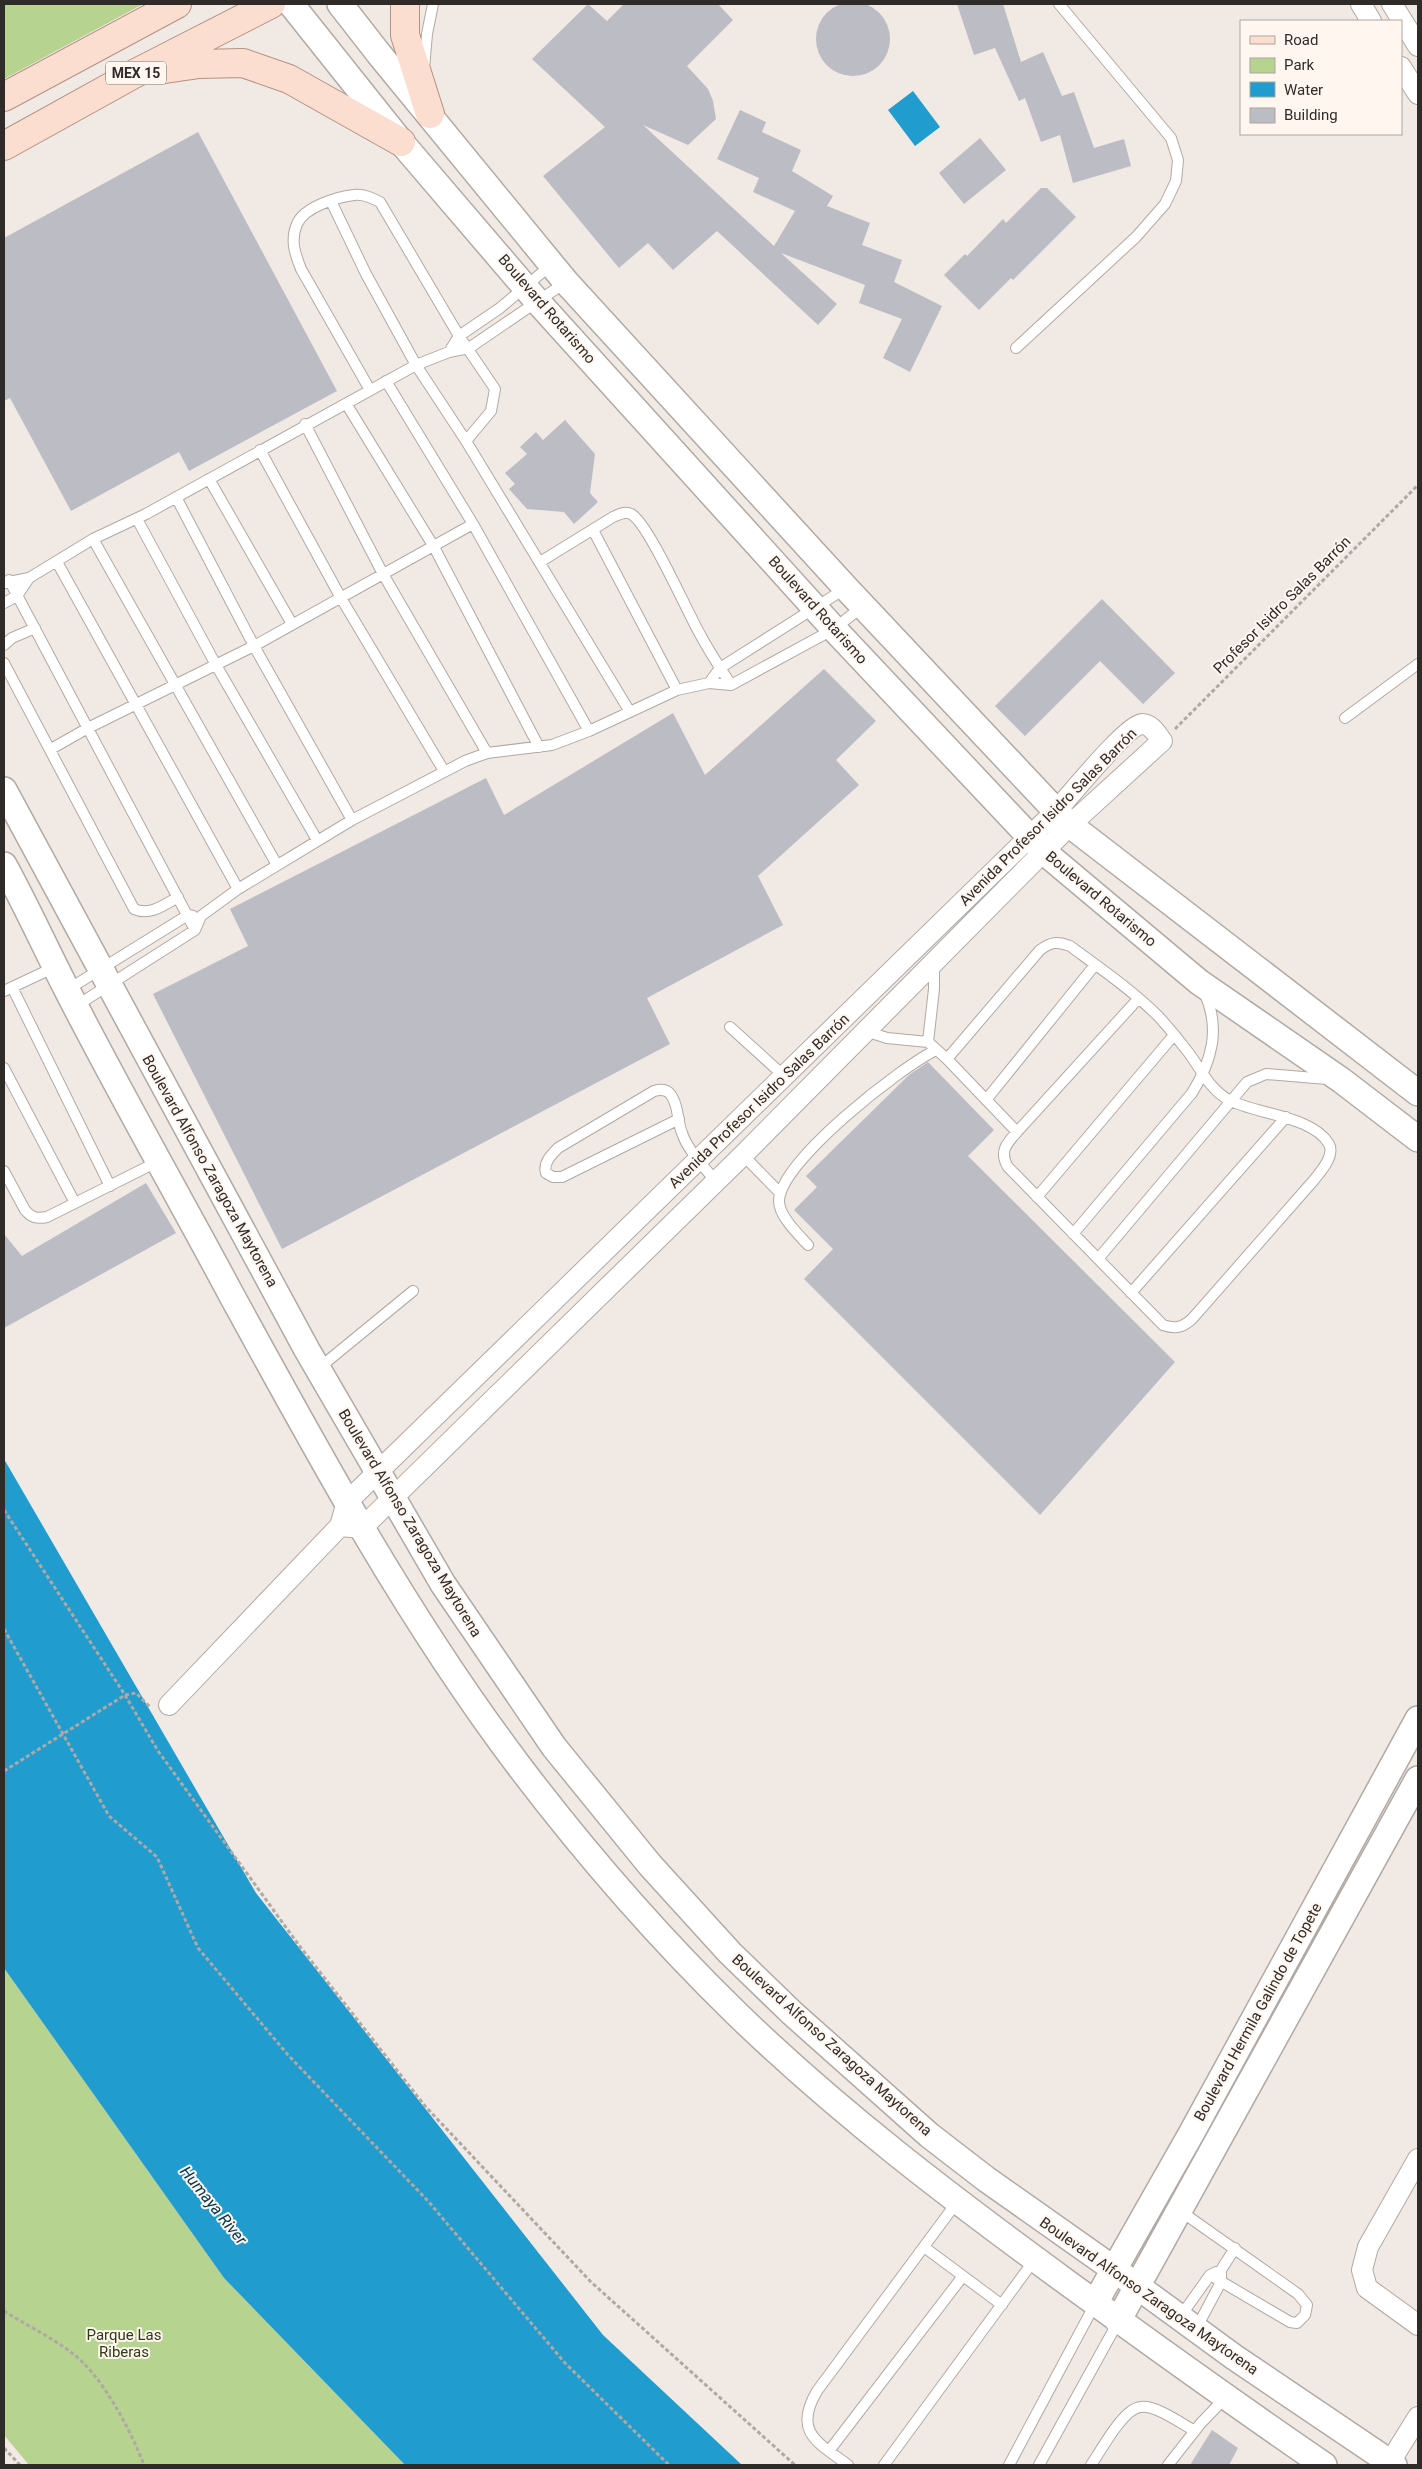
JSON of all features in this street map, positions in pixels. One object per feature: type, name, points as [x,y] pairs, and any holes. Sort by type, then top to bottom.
[{"type":"main road","name":"MEX 15","points":[[4,97],[177,4]]},
{"type":"main road","name":"MEX 15","points":[[4,146],[134,74],[271,4]]},
{"type":"main road","points":[[405,4],[405,35],[430,114]]},
{"type":"main road","points":[[134,74],[199,64],[243,63],[290,80],[401,142]]},
{"type":"street","name":"Boulevard Rotarismo","points":[[291,4],[401,142],[531,294],[834,630],[1037,844],[1199,982],[1341,1080],[1418,1139]]},
{"type":"street","points":[[340,4],[559,273],[846,588],[1063,818],[1418,1093]]},
{"type":"street","points":[[1361,4],[1370,20]]},
{"type":"street","points":[[1392,4],[1402,20]]},
{"type":"street","points":[[1402,20],[1418,46]]},
{"type":"street","points":[[1402,69],[1418,94]]},
{"type":"street","name":"Avenida Profesor Isidro Salas Barrón","points":[[347,1502],[784,1076],[1063,818],[1162,741],[1153,729],[1146,725],[1137,725],[1101,760],[1063,818]]},
{"type":"street","name":"Boulevard Alfonso Zaragoza Maytorena","points":[[4,790],[104,978],[318,1368],[379,1471],[392,1499],[448,1592],[554,1747],[650,1865],[730,1953],[792,2014],[929,2135],[986,2179],[1137,2287],[1392,2464]]},
{"type":"street","name":"Avenida Profesor Isidro Salas Barrón","points":[[169,1705],[351,1527],[392,1499],[743,1155],[934,961],[1037,844]]},
{"type":"street","points":[[4,865],[71,998],[296,1413],[347,1502],[351,1527],[412,1610],[518,1764],[607,1874],[703,1980],[760,2035],[862,2126],[957,2202],[1118,2321],[1321,2464]]},
{"type":"street","name":"Boulevard Hermila Galindo de Topete","points":[[1096,2303],[1418,1719]]},
{"type":"street","name":"Boulevard Hermila Galindo de Topete","points":[[1118,2321],[1418,1779]]},
{"type":"street","points":[[703,1980],[730,1953]]},
{"type":"street","points":[[1418,2159],[1368,2247],[1362,2270],[1368,2288],[1376,2296],[1418,2325]]},
{"type":"street","points":[[1392,2464],[1418,2417]]},
{"type":"lane","points":[[418,76],[422,73],[425,64],[426,34],[433,4]]},
{"type":"lane","points":[[1016,348],[1136,237],[1165,204],[1176,181],[1178,160],[1171,138],[1060,4]]},
{"type":"lane","points":[[370,390],[301,269],[294,250],[294,234],[297,222],[308,212],[331,201],[355,195],[368,196],[380,202],[459,336],[469,348],[495,389],[491,411],[466,442]]},
{"type":"lane","points":[[331,201],[366,274],[416,365],[466,442],[630,712]]},
{"type":"lane","points":[[195,930],[35,628],[17,596],[6,582],[29,578],[94,539],[176,498],[305,424],[346,405],[386,380],[416,365],[449,352],[469,348],[531,294],[559,273]]},
{"type":"lane","points":[[449,352],[459,336],[531,294],[559,273]]},
{"type":"lane","points":[[386,380],[473,524],[589,731]]},
{"type":"lane","points":[[346,405],[434,546],[539,747]]},
{"type":"lane","points":[[305,424],[383,574],[487,753]]},
{"type":"lane","points":[[260,450],[341,598],[444,771]]},
{"type":"lane","points":[[209,479],[292,624]]},
{"type":"lane","points":[[176,498],[254,646],[352,820]]},
{"type":"lane","points":[[540,562],[613,517],[624,512],[631,513],[637,518],[659,554],[700,636],[731,685]]},
{"type":"lane","points":[[137,519],[216,665],[317,840]]},
{"type":"lane","points":[[51,749],[88,728],[254,646],[473,524]]},
{"type":"lane","points":[[593,530],[677,690]]},
{"type":"lane","points":[[94,539],[277,865]]},
{"type":"lane","points":[[57,562],[134,705],[238,889]]},
{"type":"lane","points":[[4,603],[17,596],[29,578]]},
{"type":"lane","points":[[709,684],[720,668],[846,588]]},
{"type":"lane","points":[[71,998],[104,978],[195,930],[201,916],[238,889],[317,840],[444,771],[487,753],[552,745],[589,731],[677,690],[709,684],[731,685],[834,630],[864,606]]},
{"type":"lane","points":[[4,645],[12,638],[35,628]]},
{"type":"lane","points":[[4,663],[134,909],[140,912],[155,910],[178,898]]},
{"type":"lane","points":[[1345,718],[1418,664]]},
{"type":"lane","points":[[71,998],[104,978],[188,916],[201,916]]},
{"type":"lane","points":[[946,1059],[1040,950],[1049,944],[1058,942],[1070,946],[1138,999],[1174,1035],[1189,1053],[1203,1076],[1230,1100],[1286,1118],[1324,1138],[1330,1145],[1328,1159],[1314,1180],[1192,1319],[1178,1328],[1163,1325],[1037,1197],[1004,1160],[1005,1147],[1017,1132],[1138,999]]},
{"type":"lane","points":[[928,1042],[934,989],[934,961]]},
{"type":"lane","points":[[986,1100],[1095,965]]},
{"type":"lane","points":[[56,967],[8,989],[110,1186]]},
{"type":"lane","points":[[1073,1234],[1180,1108],[1203,1076],[1210,1058],[1212,1029],[1207,998],[1199,982]]},
{"type":"lane","points":[[730,1027],[784,1076]]},
{"type":"lane","points":[[866,1031],[887,1038],[928,1042],[1017,1132]]},
{"type":"lane","points":[[1037,1197],[1174,1035]]},
{"type":"lane","points":[[808,1245],[780,1207],[780,1193],[793,1170],[828,1132],[913,1063],[936,1050]]},
{"type":"lane","points":[[4,1068],[75,1203]]},
{"type":"lane","points":[[1098,1259],[1247,1082],[1266,1074],[1341,1080]]},
{"type":"lane","points":[[679,1119],[562,1177],[553,1177],[546,1173],[545,1166],[558,1148],[654,1091],[661,1089],[671,1095],[679,1119],[684,1140],[715,1181]]},
{"type":"lane","points":[[1132,1293],[1286,1118]]},
{"type":"lane","points":[[743,1155],[780,1193]]},
{"type":"lane","points":[[4,1170],[25,1210],[34,1218],[47,1218],[159,1161]]},
{"type":"lane","points":[[318,1368],[413,1291]]},
{"type":"lane","points":[[848,2465],[829,2451],[809,2431],[806,2416],[808,2407],[817,2391],[957,2202]]},
{"type":"lane","points":[[1178,2210],[1235,2248],[1298,2294],[1307,2305],[1305,2315],[1296,2323],[1290,2322],[1210,2274]]},
{"type":"lane","points":[[924,2246],[1002,2305]]},
{"type":"lane","points":[[1188,2323],[1221,2282],[1221,2270],[1235,2248]]},
{"type":"lane","points":[[884,2465],[1035,2259]]},
{"type":"lane","points":[[1188,2323],[1210,2274],[1221,2270]]},
{"type":"lane","points":[[829,2451],[963,2276]]},
{"type":"lane","points":[[1009,2465],[1096,2303]]},
{"type":"lane","points":[[1039,2465],[1118,2321]]},
{"type":"lane","points":[[1168,2465],[1195,2431],[1226,2398]]},
{"type":"lane","points":[[1091,2465],[1125,2416],[1134,2409],[1150,2407],[1195,2431]]},
{"type":"path","name":"Profesor Isidro Salas Barrón","points":[[1162,741],[1418,485]]},
{"type":"path","points":[[4,1510],[125,1695],[158,1751],[278,1916],[425,2106],[591,2282],[795,2465]]},
{"type":"path","points":[[4,1629],[109,1816],[157,1857],[198,1948],[288,2056],[428,2201],[565,2364],[669,2465]]},
{"type":"path","points":[[4,1771],[125,1695],[136,1693],[153,1709],[169,1705]]},
{"type":"path","points":[[4,2311],[73,2354],[95,2376],[133,2438],[144,2465]]},
{"type":"path","points":[[4,2448],[20,2465]]},
{"type":"green space","points":[[4,4],[143,4],[4,79]]},
{"type":"green space","name":"Parque Las Riberas","points":[[4,1968],[224,2278],[405,2465],[29,2465],[4,2435]]},
{"type":"water","points":[[913,91],[940,127],[915,146],[888,110]]},
{"type":"water","name":"Humaya River","points":[[4,1459],[256,1893],[603,2335],[742,2465],[405,2465],[224,2278],[4,1968]]},
{"type":"building","points":[[853,2],[867,5],[879,13],[887,25],[890,39],[887,53],[879,65],[867,73],[853,76],[839,73],[827,65],[819,53],[816,39],[819,25],[827,13],[839,5]]},
{"type":"building","points":[[588,4],[607,21],[624,4],[718,4],[733,20],[687,66],[708,89],[713,101],[716,119],[688,145],[643,125],[774,246],[795,211],[753,192],[759,178],[717,159],[740,110],[766,122],[762,132],[801,150],[792,171],[833,196],[827,206],[870,223],[862,245],[902,260],[894,282],[942,306],[910,372],[883,358],[902,319],[859,303],[865,285],[781,253],[837,304],[818,325],[717,231],[673,270],[648,243],[619,268],[543,176],[605,127],[532,59]]},
{"type":"building","points":[[957,4],[1003,4],[1021,62],[1043,52],[1062,96],[1074,92],[1094,148],[1124,139],[1131,166],[1073,183],[1060,135],[1041,142],[1025,98],[1019,101],[995,48],[974,55]]},
{"type":"building","points":[[198,132],[337,391],[189,471],[179,452],[71,511],[10,398],[4,401],[4,238]]},
{"type":"building","points":[[980,138],[1006,170],[964,204],[939,173]]},
{"type":"building","points":[[1041,188],[1047,188],[1076,217],[1013,280],[1011,278],[979,310],[944,275],[965,254],[967,256],[1003,219],[1006,223]]},
{"type":"building","points":[[565,420],[595,454],[590,493],[598,502],[574,524],[564,512],[527,509],[509,489],[515,484],[505,473],[527,454],[520,447],[536,432],[543,440]]},
{"type":"building","points":[[1102,599],[1175,673],[1143,704],[1100,661],[1025,736],[995,706]]},
{"type":"building","points":[[824,669],[876,721],[836,760],[859,785],[758,876],[783,925],[647,998],[670,1044],[282,1249],[153,994],[248,946],[230,909],[486,778],[504,815],[673,713],[705,775]]},
{"type":"building","points":[[928,1062],[994,1130],[968,1156],[1175,1362],[1040,1515],[804,1279],[833,1249],[794,1210],[817,1187],[806,1176],[909,1075]]},
{"type":"building","points":[[146,1183],[176,1233],[4,1328],[4,1234],[22,1256]]},
{"type":"building","points":[[1212,2430],[1238,2448],[1229,2465],[1190,2465]]}]
